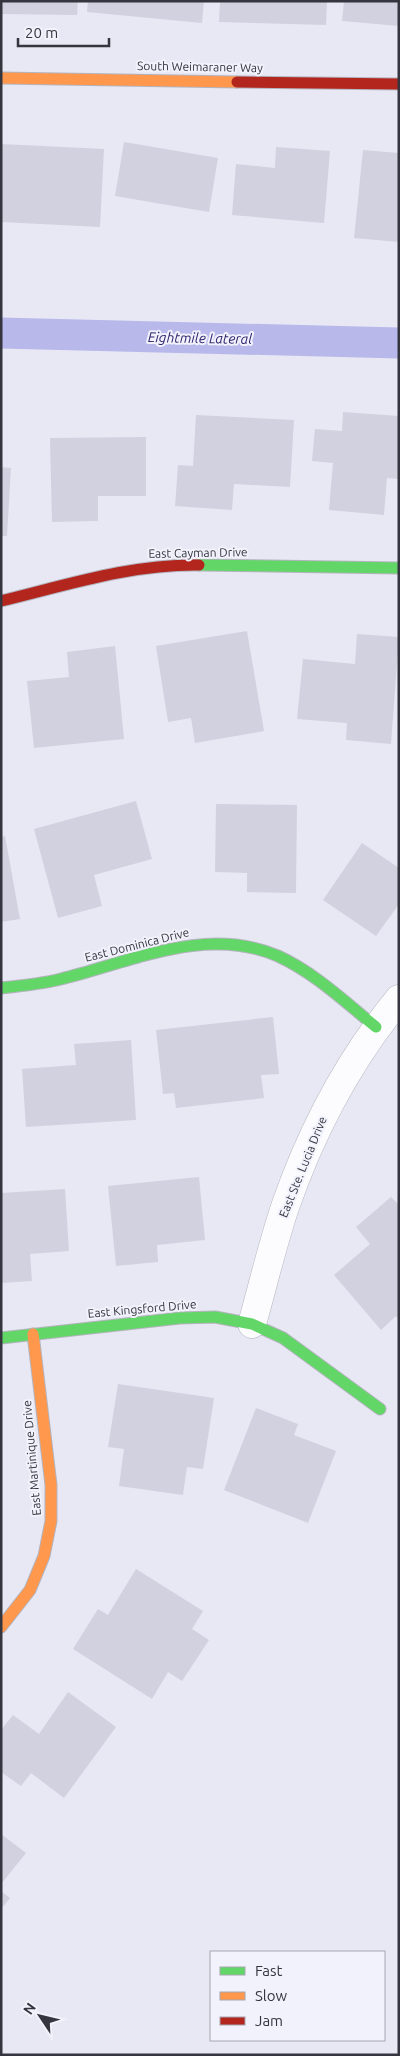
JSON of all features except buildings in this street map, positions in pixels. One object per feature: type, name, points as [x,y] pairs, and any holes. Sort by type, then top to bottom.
[{"type":"street","name":"South Weimaraner Way","points":[[1,78],[399,84]]},
{"type":"street","name":"East Cayman Drive","points":[[1,601],[102,575],[171,564],[399,568]]},
{"type":"street","name":"East Dominica Drive","points":[[1,988],[61,979],[166,950],[202,943],[240,945],[275,955],[308,972],[376,1027]]},
{"type":"street","name":"East Ste. Lucia Drive","points":[[252,1324],[285,1207],[314,1134],[344,1075],[376,1027],[399,999]]},
{"type":"street","name":"East Kingsford Drive","points":[[1,1338],[180,1318],[215,1317],[252,1324],[283,1338],[380,1409]]},
{"type":"street","name":"East Martinique Drive","points":[[1,1627],[30,1590],[44,1556],[51,1521],[51,1485],[33,1334]]},
{"type":"waterway","name":"Eightmile Lateral","points":[[1,333],[399,343]]},
{"type":"traffic: fast","points":[[199,565],[399,568]]},
{"type":"traffic: fast","points":[[1,988],[54,981],[169,950],[196,945],[224,944],[251,947],[292,963],[329,989],[376,1027]]},
{"type":"traffic: fast","points":[[1,1338],[180,1318],[215,1317],[252,1324],[283,1338],[380,1409]]},
{"type":"traffic: slow","points":[[1,78],[237,82]]},
{"type":"traffic: slow","points":[[1,1627],[30,1590],[44,1556],[51,1521],[51,1485],[33,1334]]},
{"type":"traffic: jam","points":[[237,82],[399,84]]},
{"type":"traffic: jam","points":[[1,601],[75,582],[124,572],[149,568],[199,565]]}]
